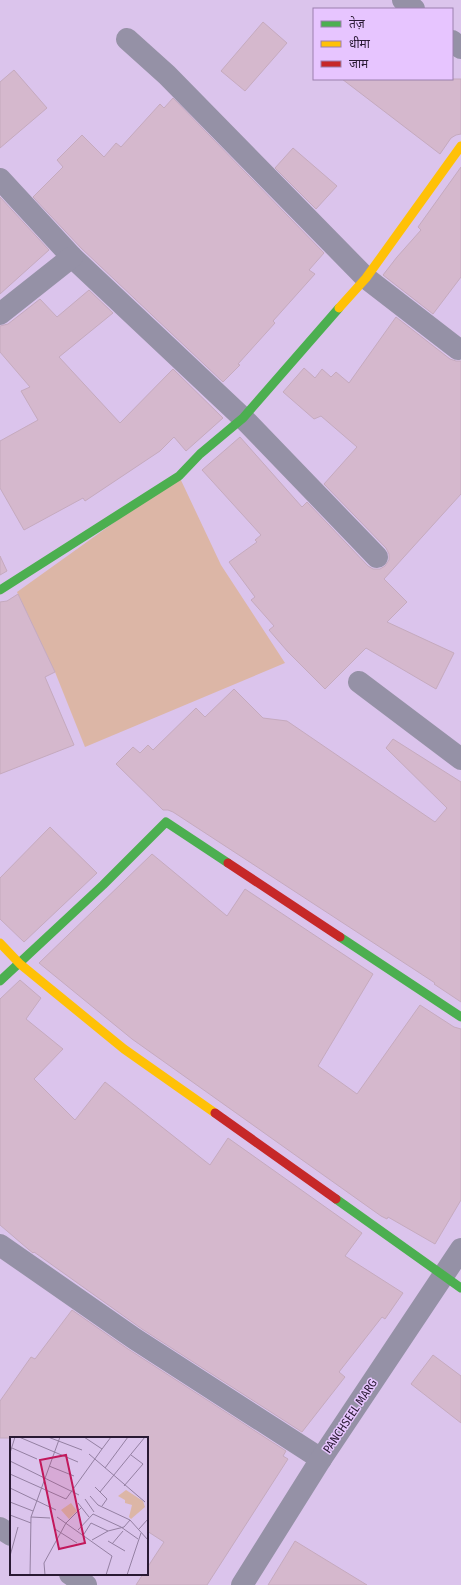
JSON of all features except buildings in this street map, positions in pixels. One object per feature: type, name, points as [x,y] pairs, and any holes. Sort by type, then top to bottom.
[{"type":"street","points":[[403,0],[413,8]]},
{"type":"street","points":[[126,40],[167,76],[366,278],[458,349]]},
{"type":"street","points":[[453,42],[461,48]]},
{"type":"street","points":[[0,590],[179,476],[200,454],[243,418],[366,278],[461,146]]},
{"type":"street","points":[[0,178],[72,257],[243,418],[377,557]]},
{"type":"street","points":[[0,314],[72,257]]},
{"type":"street","points":[[359,682],[461,759]]},
{"type":"street","points":[[0,981],[20,964],[103,885],[166,822],[461,1017]]},
{"type":"street","points":[[0,943],[20,964],[124,1049],[461,1288]]},
{"type":"street","points":[[0,1245],[135,1339],[322,1459]]},
{"type":"street","name":"PANCHSEEL MARG","points":[[242,1585],[322,1459],[461,1249]]},
{"type":"street","points":[[0,1528],[10,1534]]},
{"type":"street","points":[[71,1575],[86,1585]]},
{"type":"shaded area","points":[[179,476],[221,565],[285,663],[85,747],[55,672],[17,592]]},
{"type":"traffic: fast","points":[[0,590],[179,476],[200,454],[243,418],[339,308]]},
{"type":"traffic: fast","points":[[0,981],[103,885],[166,822],[228,863]]},
{"type":"traffic: fast","points":[[340,937],[461,1017]]},
{"type":"traffic: fast","points":[[336,1199],[461,1288]]},
{"type":"traffic: slow","points":[[339,308],[366,278],[461,146]]},
{"type":"traffic: slow","points":[[0,943],[20,964],[124,1049],[215,1113]]},
{"type":"traffic: jam","points":[[228,863],[340,937]]},
{"type":"traffic: jam","points":[[215,1113],[336,1199]]}]
